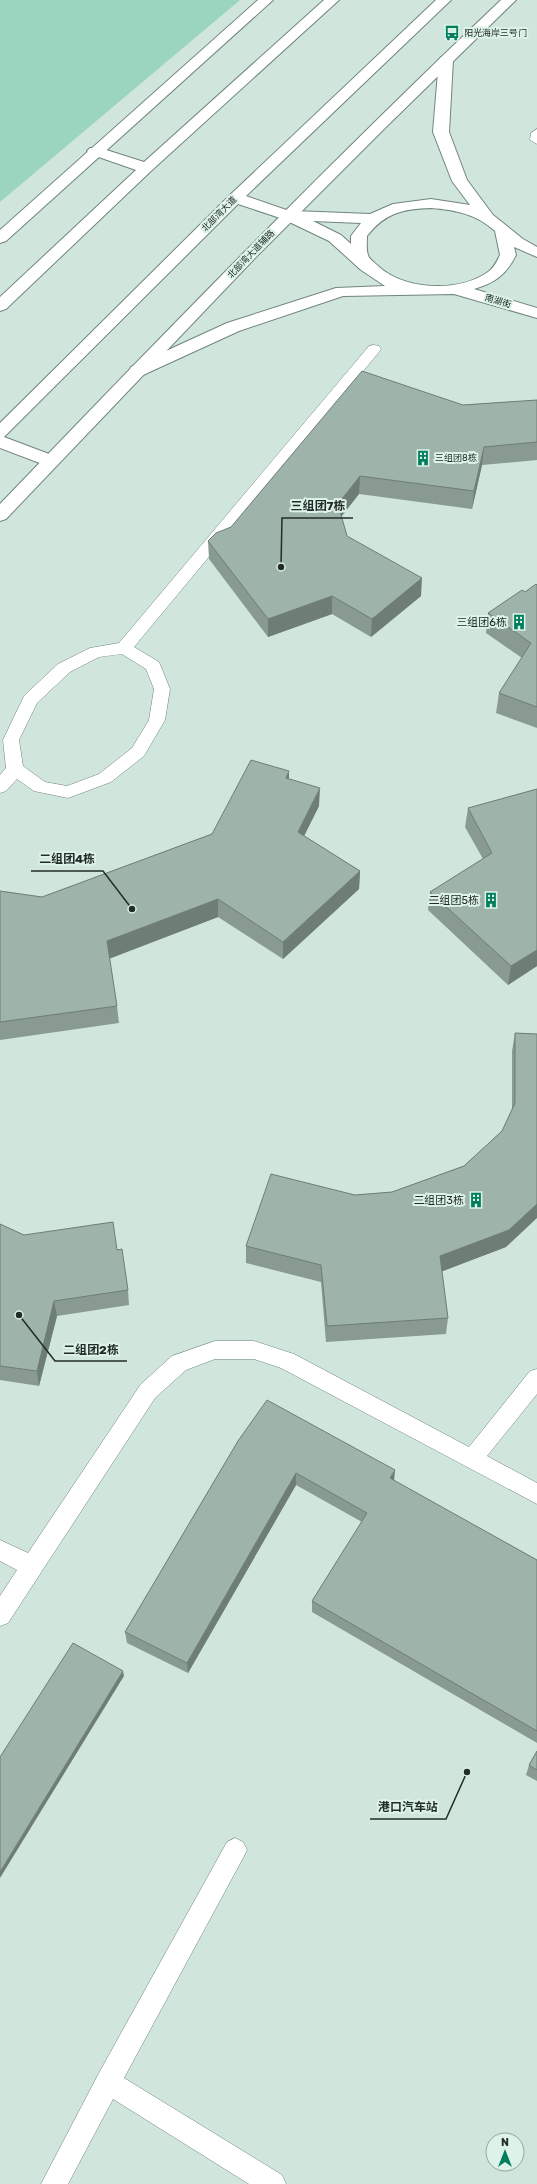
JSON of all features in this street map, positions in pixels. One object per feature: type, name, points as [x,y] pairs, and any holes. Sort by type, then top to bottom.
[{"type":"main road","points":[[0,238],[94,151],[266,0]]},
{"type":"main road","points":[[0,306],[146,168],[332,0]]},
{"type":"main road","name":"北部湾大道","points":[[0,433],[235,198],[444,0]]},
{"type":"main road","name":"北部湾大道辅路","points":[[0,515],[137,371],[288,216],[509,0]]},
{"type":"main road","points":[[446,60],[441,132],[460,181],[489,218],[503,231],[530,250],[537,252]]},
{"type":"main road","points":[[94,151],[146,168]]},
{"type":"main road","points":[[235,198],[288,216],[335,238],[375,274],[399,286],[429,291]]},
{"type":"main road","points":[[375,274],[360,256],[359,243],[359,236],[373,219],[398,207],[430,203],[462,207],[489,218]]},
{"type":"main road","points":[[288,216],[373,219]]},
{"type":"main road","points":[[137,371],[233,327],[342,291],[459,290],[493,276],[500,270],[508,255],[503,231]]},
{"type":"main road","name":"南湖街","points":[[459,290],[537,313]]},
{"type":"main road","points":[[0,442],[51,461]]},
{"type":"lane","points":[[537,133],[537,140]]},
{"type":"lane","points":[[124,648],[374,349]]},
{"type":"lane","points":[[124,648],[153,666],[162,689],[157,720],[138,752],[105,778],[68,792],[40,787],[15,769],[11,740],[30,700],[64,668],[96,652],[124,648]]},
{"type":"lane","points":[[0,787],[15,769]]},
{"type":"lane","points":[[0,1615],[148,1391],[179,1363],[215,1350],[254,1350],[287,1361],[537,1494]]},
{"type":"lane","points":[[472,1459],[537,1378]]},
{"type":"lane","points":[[0,1550],[32,1567]]},
{"type":"lane","points":[[54,2184],[235,1850]]},
{"type":"lane","points":[[108,2082],[274,2184]]},
{"type":"green space","points":[[0,0],[240,0],[0,202]]},
{"type":"building","points":[[362,371],[463,405],[537,400],[537,442],[484,447],[474,491],[360,476],[338,504],[347,536],[422,578],[372,619],[332,596],[268,619],[208,541],[216,533],[231,527]]},
{"type":"building","points":[[536,584],[537,707],[499,693],[531,643],[488,613],[522,590],[525,592]]},
{"type":"building","points":[[251,760],[289,771],[286,778],[320,788],[298,832],[360,871],[283,942],[218,899],[107,941],[117,1006],[0,1022],[0,891],[42,897],[212,834]]},
{"type":"building","name":"二组团5栋","points":[[537,789],[537,950],[511,966],[430,892],[492,853],[468,808]]},
{"type":"building","name":"二组团3栋","points":[[515,1033],[537,1034],[537,1204],[509,1230],[440,1256],[448,1318],[327,1326],[321,1265],[246,1246],[271,1174],[355,1195],[392,1192],[464,1166],[502,1131],[515,1103]]},
{"type":"building","points":[[113,1222],[117,1250],[122,1249],[128,1290],[54,1301],[37,1371],[0,1366],[0,1224],[24,1235]]},
{"type":"building","points":[[267,1400],[395,1470],[390,1478],[537,1560],[537,1731],[312,1601],[367,1513],[296,1473],[187,1663],[125,1632],[238,1441]]},
{"type":"building","points":[[73,1643],[123,1671],[0,1872],[0,1757]]},
{"type":"building","points":[[537,1751],[537,1770],[529,1765]]},
{"type":"place","name":"阳光海岸三号门","points":[[452,33]]},
{"type":"place","name":"三组团8栋","points":[[423,458]]},
{"type":"place","name":"三组团7栋","points":[[281,567]]},
{"type":"place","name":"三组团6栋","points":[[519,622]]},
{"type":"place","name":"二组团5栋","points":[[491,900]]},
{"type":"place","name":"二组团4栋","points":[[132,909]]},
{"type":"place","name":"二组团3栋","points":[[476,1200]]},
{"type":"place","name":"二组团2栋","points":[[19,1315]]},
{"type":"place","name":"港口汽车站","points":[[467,1772]]}]
